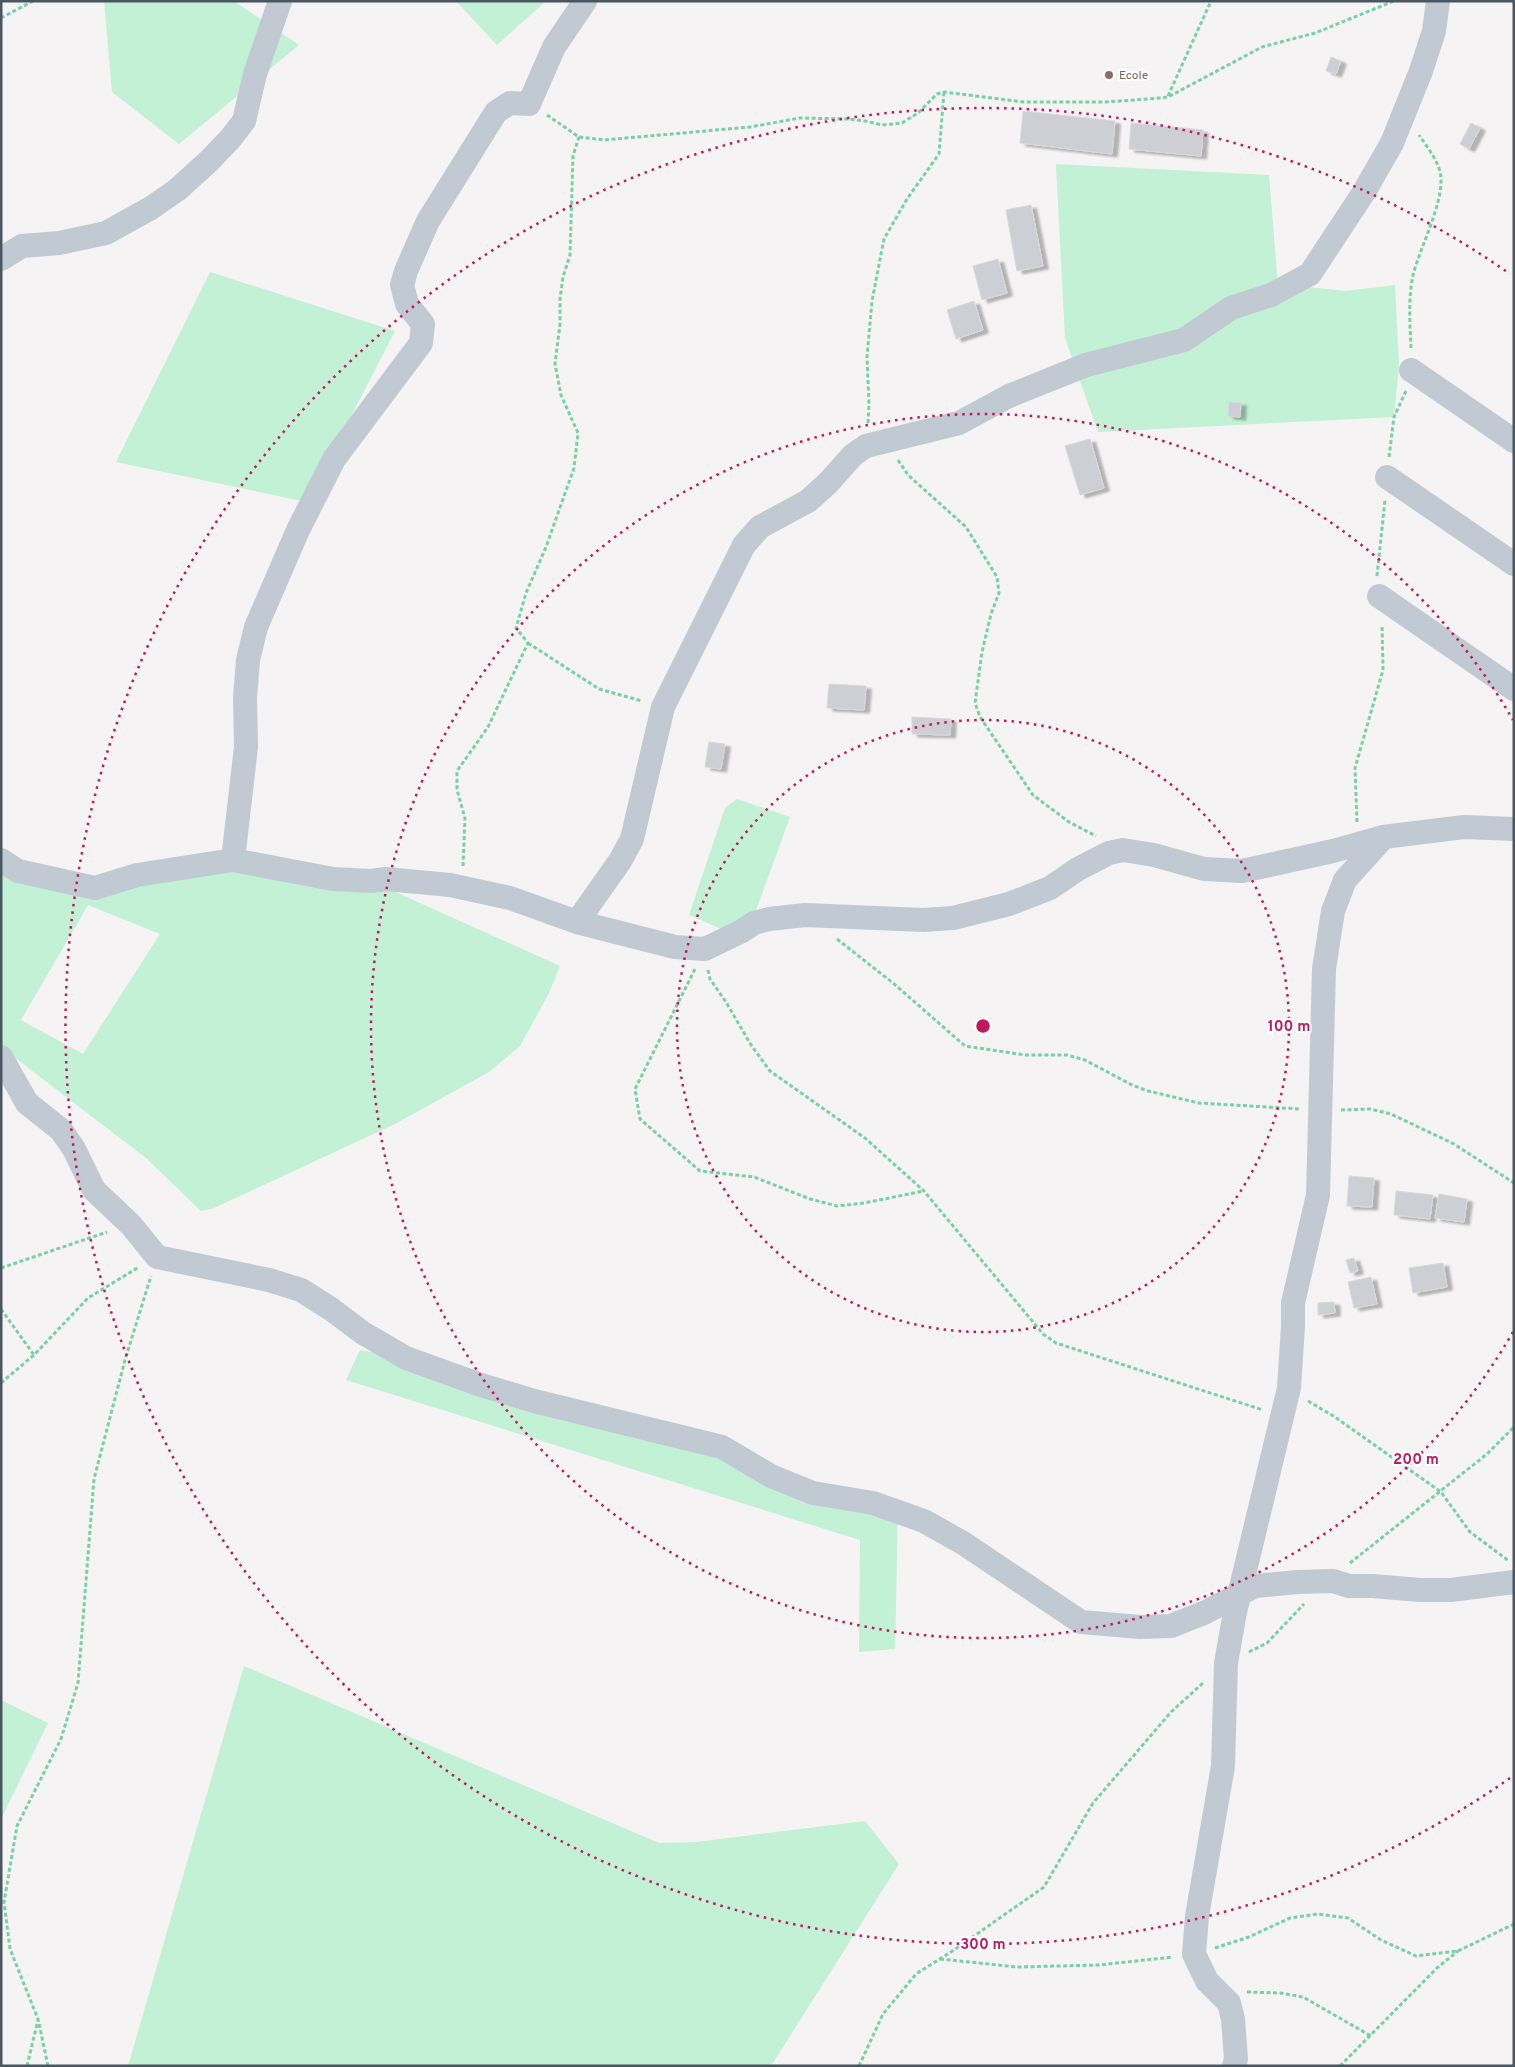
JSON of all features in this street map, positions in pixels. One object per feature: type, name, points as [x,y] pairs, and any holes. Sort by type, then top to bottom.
[{"type":"street","points":[[1,259],[22,246],[59,243],[106,233],[151,208],[177,190],[209,161],[244,121],[255,74],[280,1]]},
{"type":"street","points":[[233,860],[246,747],[248,660],[256,627],[298,530],[334,459],[421,342],[423,324],[407,304],[402,285],[406,271],[428,221],[496,112],[510,103],[529,104],[554,47],[585,1]]},
{"type":"street","points":[[577,922],[620,861],[632,838],[663,707],[744,545],[760,527],[808,501],[828,483],[853,455],[876,443],[959,423],[1009,396],[1086,365],[1184,340],[1231,308],[1270,295],[1310,274],[1364,192],[1392,143],[1421,72],[1434,32],[1438,1]]},
{"type":"street","points":[[1410,370],[1514,441]]},
{"type":"street","points":[[1387,477],[1514,564]]},
{"type":"street","points":[[1379,596],[1514,689]]},
{"type":"street","points":[[1,860],[18,871],[95,888],[137,876],[233,860],[333,879],[371,881],[386,879],[462,886],[510,898],[577,922],[675,947],[705,949],[754,923],[769,919],[805,915],[923,920],[953,918],[1009,904],[1050,888],[1078,869],[1109,853],[1123,850],[1154,855],[1204,869],[1242,871],[1358,845],[1383,837],[1464,827],[1514,829]]},
{"type":"street","points":[[1234,2066],[1236,2059],[1229,2004],[1207,1981],[1196,1954],[1197,1916],[1223,1766],[1226,1663],[1239,1594],[1289,1388],[1293,1303],[1318,1195],[1324,969],[1333,911],[1345,880],[1383,837]]},
{"type":"street","points":[[1,1057],[27,1103],[61,1130],[74,1149],[94,1190],[131,1225],[157,1257],[269,1280],[301,1290],[363,1332],[406,1358],[481,1385],[534,1401],[722,1447],[770,1476],[813,1493],[873,1503],[924,1521],[963,1543],[1081,1622],[1140,1627],[1171,1626],[1206,1612],[1255,1586],[1298,1582],[1333,1581],[1349,1586],[1420,1590],[1451,1590],[1514,1582]]},
{"type":"path","points":[[1,18],[33,1]]},
{"type":"path","points":[[1168,97],[1211,1]]},
{"type":"path","points":[[529,104],[579,137],[593,140],[750,127],[800,118],[848,119],[882,125],[902,123],[918,113],[937,94],[944,92],[1024,102],[1106,102],[1168,97],[1262,47],[1315,34],[1394,1]]},
{"type":"path","points":[[944,92],[939,154],[907,199],[884,239],[872,301],[867,357],[869,404],[876,443],[908,475],[966,527],[997,577],[999,593],[991,614],[982,652],[975,703],[980,717],[1033,795],[1069,822],[1123,850]]},
{"type":"path","points":[[579,137],[573,156],[570,256],[563,277],[555,364],[561,395],[578,433],[574,468],[546,547],[526,593],[516,628],[528,643],[599,689],[663,707]]},
{"type":"path","points":[[462,886],[465,818],[457,790],[457,771],[488,727],[528,643]]},
{"type":"path","points":[[805,915],[893,983],[965,1046],[1025,1055],[1067,1054],[1085,1060],[1148,1091],[1199,1103],[1321,1111],[1370,1109],[1391,1114],[1454,1144],[1514,1183]]},
{"type":"path","points":[[705,949],[635,1089],[640,1119],[700,1171],[754,1177],[810,1199],[837,1206],[864,1203],[924,1191]]},
{"type":"path","points":[[705,949],[710,979],[751,1045],[770,1071],[865,1138],[924,1191],[1043,1334],[1056,1343],[1282,1416]]},
{"type":"path","points":[[1,1268],[91,1236],[131,1225]]},
{"type":"path","points":[[1,1383],[34,1355],[88,1298],[117,1279],[157,1257]]},
{"type":"path","points":[[48,2066],[38,2019],[10,1949],[4,1902],[17,1826],[61,1739],[78,1683],[94,1479],[125,1360],[157,1257]]},
{"type":"path","points":[[1,1310],[34,1355]]},
{"type":"path","points":[[1289,1388],[1441,1492],[1470,1532],[1514,1564]]},
{"type":"path","points":[[1333,1581],[1354,1558],[1441,1492],[1487,1454],[1514,1427]]},
{"type":"path","points":[[858,2066],[882,2014],[916,1974],[1044,1887],[1093,1803],[1171,1712],[1226,1663],[1267,1643],[1306,1602]]},
{"type":"path","points":[[939,1959],[1017,1967],[1127,1963],[1196,1954],[1249,1937],[1290,1918],[1318,1914],[1348,1918],[1381,1940],[1416,1956],[1458,1951]]},
{"type":"path","points":[[1340,2066],[1437,1968],[1458,1951],[1514,1924]]},
{"type":"path","points":[[1240,1990],[1303,1997],[1371,2036]]},
{"type":"path","points":[[27,2066],[38,2019]]},
{"type":"green space","points":[[104,1],[234,1],[299,45],[179,144],[112,92]]},
{"type":"green space","points":[[456,1],[546,1],[497,45]]},
{"type":"green space","points":[[1056,164],[1269,175],[1278,286],[1299,286],[1345,291],[1395,285],[1399,365],[1394,417],[1098,432],[1065,338]]},
{"type":"green space","points":[[210,272],[395,331],[307,502],[116,462]]},
{"type":"green space","points":[[737,799],[790,817],[754,916],[721,929],[689,915],[725,808]]},
{"type":"green space","points":[[1,860],[95,888],[222,861],[371,881],[560,966],[548,995],[520,1046],[489,1072],[395,1124],[214,1208],[201,1211],[146,1158],[1,1047]],"holes":[[[88,905],[160,934],[83,1054],[21,1020]]]},
{"type":"green space","points":[[360,1350],[406,1358],[898,1511],[895,1649],[859,1652],[860,1540],[346,1380]]},
{"type":"green space","points":[[244,1666],[659,1843],[696,1842],[865,1821],[899,1864],[771,2066],[128,2066]]},
{"type":"green space","points":[[1,1700],[48,1723],[1,1819]]},
{"type":"building","points":[[1331,57],[1341,61],[1336,74],[1326,71]]},
{"type":"building","points":[[1023,111],[1115,121],[1112,154],[1020,143]]},
{"type":"building","points":[[1131,123],[1203,130],[1201,156],[1129,149]]},
{"type":"building","points":[[1471,123],[1480,128],[1469,149],[1460,144]]},
{"type":"building","points":[[1031,205],[1043,266],[1017,271],[1006,210]]},
{"type":"building","points":[[998,259],[1007,293],[982,300],[973,266]]},
{"type":"building","points":[[974,301],[983,330],[956,339],[947,310]]},
{"type":"building","points":[[1229,402],[1241,403],[1240,417],[1228,416]]},
{"type":"building","points":[[1090,439],[1104,488],[1080,495],[1065,446]]},
{"type":"building","points":[[829,684],[866,686],[864,710],[827,708]]},
{"type":"building","points":[[912,717],[951,719],[950,735],[912,734]]},
{"type":"building","points":[[709,742],[725,744],[721,769],[705,767]]},
{"type":"building","points":[[1349,1176],[1374,1178],[1372,1207],[1347,1206]]},
{"type":"building","points":[[1396,1191],[1433,1195],[1430,1219],[1394,1215]]},
{"type":"building","points":[[1439,1194],[1467,1199],[1464,1222],[1435,1218]]},
{"type":"building","points":[[1354,1258],[1358,1271],[1350,1273],[1346,1260]]},
{"type":"building","points":[[1443,1263],[1447,1287],[1413,1293],[1409,1268]]},
{"type":"building","points":[[1371,1277],[1377,1304],[1354,1308],[1348,1282]]},
{"type":"building","points":[[1334,1302],[1335,1313],[1318,1315],[1318,1303]]},
{"type":"place","name":"Ecole","points":[[1109,75]]}]
